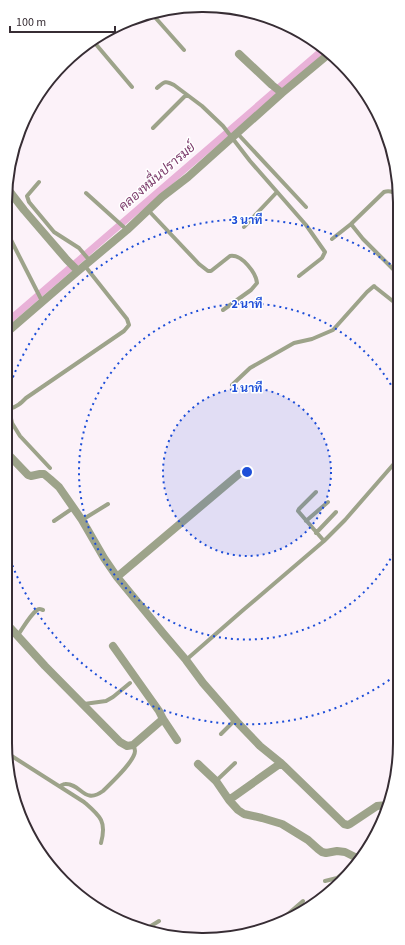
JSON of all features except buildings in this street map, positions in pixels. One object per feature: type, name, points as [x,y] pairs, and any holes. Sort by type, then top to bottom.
[{"type":"street","points":[[239,54],[282,93]]},
{"type":"street","points":[[12,328],[325,57]]},
{"type":"street","points":[[12,194],[67,260],[84,266]]},
{"type":"street","points":[[12,458],[28,475],[41,474],[50,479],[59,487],[82,520],[117,577],[203,682],[260,746],[344,824],[348,825],[377,806],[382,805]]},
{"type":"street","points":[[117,577],[239,474]]},
{"type":"street","points":[[12,630],[45,666],[120,742],[127,746],[133,745],[163,719]]},
{"type":"street","points":[[113,646],[159,711],[177,740]]},
{"type":"street","points":[[229,800],[280,763]]},
{"type":"street","points":[[198,764],[216,781],[229,800],[244,814],[282,824],[308,840],[322,852],[326,853],[338,851],[355,857]]},
{"type":"lane","points":[[155,18],[184,50]]},
{"type":"lane","points":[[96,45],[132,87]]},
{"type":"lane","points":[[157,88],[163,83],[169,82],[202,106],[234,135],[306,207]]},
{"type":"lane","points":[[153,128],[186,95]]},
{"type":"lane","points":[[234,135],[277,192],[306,225],[325,252],[322,258],[299,276]]},
{"type":"lane","points":[[12,408],[18,406],[26,398],[124,331],[129,325],[127,319],[84,266],[78,248],[54,232],[29,202],[27,196],[39,182]]},
{"type":"lane","points":[[244,227],[277,192]]},
{"type":"lane","points":[[332,239],[351,224],[384,192],[393,192]]},
{"type":"lane","points":[[86,193],[127,230]]},
{"type":"lane","points":[[148,210],[199,264],[208,271],[211,271],[230,256],[238,257],[250,267],[257,278],[258,283],[251,290],[223,310]]},
{"type":"lane","points":[[351,224],[363,239],[393,269]]},
{"type":"lane","points":[[12,242],[42,302]]},
{"type":"lane","points":[[232,385],[250,368],[294,343],[312,339],[333,330],[374,286],[393,301]]},
{"type":"lane","points":[[12,423],[20,436],[50,468]]},
{"type":"lane","points":[[186,660],[242,610],[324,541],[345,520],[393,465]]},
{"type":"lane","points":[[316,492],[298,510],[298,512],[324,541]]},
{"type":"lane","points":[[306,521],[328,502]]},
{"type":"lane","points":[[82,520],[108,504]]},
{"type":"lane","points":[[54,521],[73,508]]},
{"type":"lane","points":[[316,533],[336,512]]},
{"type":"lane","points":[[18,636],[37,610],[43,610]]},
{"type":"lane","points":[[84,704],[95,703],[113,697],[130,683]]},
{"type":"lane","points":[[221,734],[235,719]]},
{"type":"lane","points":[[59,786],[65,784],[70,785],[74,786],[84,794],[92,796],[98,794],[103,791],[129,764],[135,752],[133,745]]},
{"type":"lane","points":[[12,756],[84,802],[95,812],[102,822],[103,834],[101,843]]},
{"type":"lane","points":[[216,781],[235,763]]},
{"type":"lane","points":[[325,881],[336,878]]},
{"type":"lane","points":[[293,910],[303,901]]},
{"type":"lane","points":[[150,926],[159,921]]},
{"type":"waterway","name":"คลองหมื่นปรารมย์","points":[[12,318],[320,52]]}]
